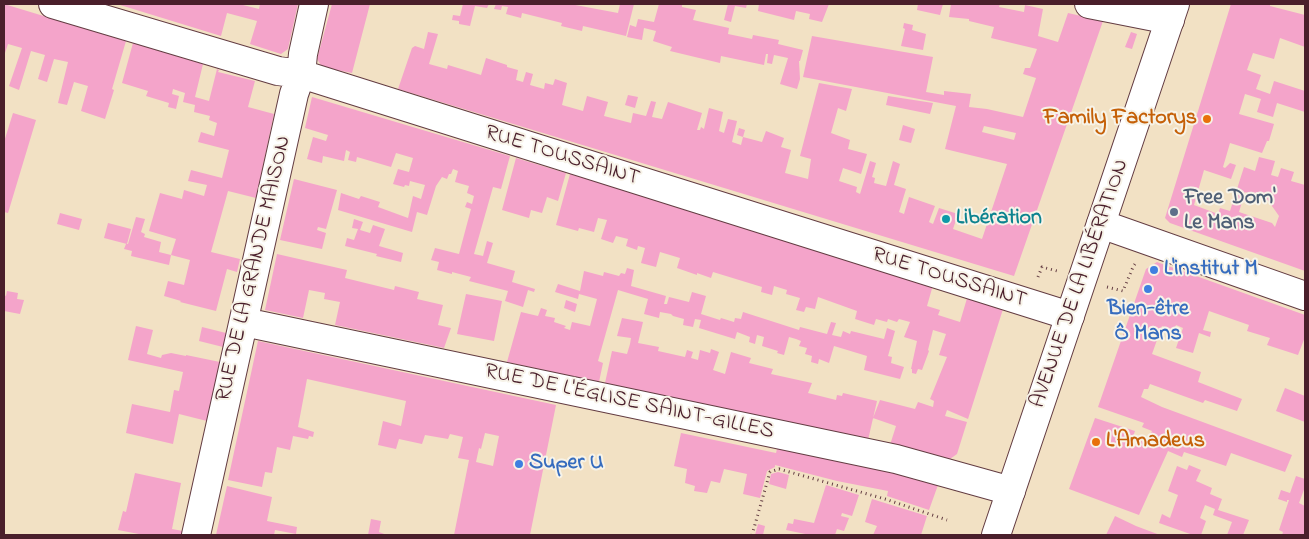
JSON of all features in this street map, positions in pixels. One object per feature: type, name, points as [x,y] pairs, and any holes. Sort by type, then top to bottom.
[{"type":"street","name":"RUE TOUSSAINT","points":[[53,4],[278,71],[300,74],[1070,316]]},
{"type":"street","name":"RUE DE LA GRANDE MAISON","points":[[196,535],[300,74],[314,4]]},
{"type":"street","points":[[1089,4],[1172,12]]},
{"type":"street","name":"AVENUE DE LA LIBÉRATION","points":[[996,535],[1172,12]]},
{"type":"street","points":[[1101,224],[1305,296]]},
{"type":"street","name":"RUE DE L'ÉGLISE SAINT-GILLES","points":[[244,322],[896,459],[1011,491]]},
{"type":"path","points":[[1103,285],[1123,291],[1132,267],[1140,260]]},
{"type":"path","points":[[1036,285],[1042,267],[1062,273]]},
{"type":"path","points":[[752,535],[770,472],[778,468],[885,499],[947,520]]},
{"type":"building","points":[[4,4],[126,41],[105,119],[81,111],[88,86],[74,82],[67,105],[58,103],[68,62],[54,59],[47,82],[38,79],[45,55],[31,51],[19,90],[9,86],[22,48],[8,44],[4,56]]},
{"type":"building","points":[[117,4],[239,4],[259,9],[260,4],[298,4],[288,49],[281,54],[250,44],[257,21],[227,13],[221,36]]},
{"type":"building","points":[[332,4],[370,4],[352,73],[322,67],[317,59]]},
{"type":"building","points":[[463,4],[489,4],[487,8],[475,6],[470,26],[459,24],[459,21],[452,20],[453,15],[460,16]]},
{"type":"building","points":[[496,4],[570,4],[618,13],[620,4],[634,4],[626,36],[583,26],[582,31],[561,26],[562,23],[522,13],[521,18],[506,14],[508,7],[502,6],[501,10],[494,9]]},
{"type":"building","points":[[659,4],[682,4],[682,7],[696,10],[693,20],[729,28],[728,34],[752,39],[753,35],[779,40],[778,44],[803,50],[799,61],[800,79],[797,89],[780,84],[788,58],[774,55],[772,64],[767,63],[768,54],[766,54],[764,65],[721,56],[720,63],[670,51],[672,47],[653,41],[656,31],[644,28],[642,40],[627,37],[630,25],[636,27],[638,19],[654,22]]},
{"type":"building","points":[[728,4],[747,4],[746,8],[735,6],[731,22],[724,20]]},
{"type":"building","points":[[759,4],[829,4],[822,22],[809,19],[810,14],[796,11],[794,20],[758,11]]},
{"type":"building","points":[[918,4],[943,4],[940,15],[917,10]]},
{"type":"building","points":[[951,4],[1000,4],[999,7],[1024,12],[1025,5],[1043,9],[1038,36],[1058,42],[1068,13],[1103,21],[1014,276],[398,89],[412,48],[415,46],[424,49],[428,32],[438,34],[429,64],[447,69],[448,65],[481,75],[486,58],[518,70],[516,80],[523,82],[526,72],[533,74],[530,85],[544,89],[545,83],[553,85],[555,79],[567,83],[562,105],[583,111],[587,96],[608,102],[604,116],[631,123],[633,113],[646,116],[651,101],[656,102],[652,117],[662,119],[668,102],[702,113],[697,130],[700,130],[701,127],[704,129],[709,108],[723,112],[719,131],[724,133],[728,119],[737,121],[732,142],[741,145],[743,137],[762,142],[766,131],[784,138],[781,147],[791,150],[785,173],[808,179],[811,159],[800,156],[819,83],[852,89],[846,111],[838,108],[831,133],[850,140],[848,149],[867,154],[861,174],[843,168],[839,181],[857,187],[856,192],[860,194],[870,161],[876,163],[872,177],[875,178],[874,183],[886,186],[893,161],[900,164],[894,185],[906,189],[899,212],[904,214],[909,197],[935,206],[929,222],[933,224],[939,208],[958,214],[953,229],[982,239],[1007,164],[945,149],[956,106],[803,77],[812,36],[933,57],[926,92],[944,95],[944,91],[971,94],[969,107],[1023,117],[1036,78],[1023,74],[1025,68],[1030,68],[1037,49],[991,38],[994,27],[969,21],[969,19],[949,17]],"holes":[[[984,126],[1016,133],[1014,140],[982,132]]]},
{"type":"building","points":[[1231,4],[1270,4],[1270,6],[1305,15],[1305,47],[1280,38],[1274,59],[1253,53],[1247,70],[1261,75],[1256,89],[1270,94],[1274,81],[1305,91],[1305,112],[1277,103],[1273,117],[1257,112],[1261,99],[1245,94],[1239,114],[1274,124],[1269,141],[1267,141],[1262,153],[1230,143],[1223,167],[1225,168],[1230,163],[1236,165],[1231,179],[1204,170],[1194,205],[1218,214],[1220,208],[1230,211],[1244,167],[1255,171],[1259,157],[1275,161],[1271,175],[1278,177],[1281,168],[1294,172],[1291,181],[1305,185],[1305,271],[1170,223],[1165,218]],"holes":[[[1245,192],[1267,199],[1279,216],[1275,227],[1272,223],[1239,212]]]},
{"type":"building","points":[[904,23],[913,25],[912,30],[926,34],[923,50],[901,46],[905,29],[903,28]]},
{"type":"building","points":[[1131,32],[1137,34],[1132,49],[1125,47]]},
{"type":"building","points":[[133,43],[203,64],[195,97],[209,101],[217,69],[219,70],[218,72],[255,81],[248,107],[274,114],[256,198],[228,191],[211,252],[240,259],[237,272],[227,269],[216,311],[164,296],[168,281],[184,285],[190,260],[171,255],[176,239],[149,231],[160,193],[182,199],[184,190],[204,196],[207,185],[188,181],[191,170],[222,178],[229,150],[198,142],[201,132],[214,136],[217,123],[209,120],[210,116],[194,112],[195,105],[183,102],[185,93],[173,89],[172,94],[179,96],[176,109],[168,107],[169,103],[146,96],[148,91],[122,83]]},
{"type":"building","points":[[628,95],[638,97],[635,108],[625,105]]},
{"type":"building","points":[[888,96],[933,103],[930,114],[886,105]]},
{"type":"building","points":[[312,97],[510,156],[501,189],[493,187],[474,254],[483,256],[487,241],[493,243],[487,263],[515,271],[512,282],[535,289],[534,292],[528,290],[523,307],[505,301],[508,291],[469,281],[471,277],[437,270],[439,262],[431,260],[435,248],[459,254],[471,209],[465,207],[467,202],[472,204],[474,196],[467,193],[469,186],[455,182],[458,171],[453,169],[447,179],[442,177],[436,186],[427,215],[417,212],[412,232],[338,210],[341,193],[359,199],[361,196],[380,202],[378,207],[408,218],[413,196],[421,199],[425,185],[410,181],[409,186],[405,185],[404,187],[393,184],[398,169],[409,172],[413,158],[396,153],[391,167],[357,157],[356,162],[348,160],[350,152],[346,150],[344,161],[323,156],[322,163],[307,159],[313,137],[326,141],[328,135],[305,128]]},
{"type":"building","points":[[13,113],[36,120],[8,213],[4,212],[4,142]]},
{"type":"building","points":[[903,125],[915,129],[911,143],[899,140]]},
{"type":"building","points":[[739,128],[745,130],[743,137],[737,135]]},
{"type":"building","points":[[516,158],[566,173],[558,201],[547,197],[542,213],[531,210],[529,218],[502,210]]},
{"type":"building","points":[[570,174],[933,285],[927,306],[940,310],[938,315],[960,322],[968,295],[1004,306],[968,419],[947,410],[945,416],[967,422],[957,454],[950,459],[890,445],[896,426],[873,418],[880,400],[915,409],[918,402],[933,407],[934,401],[930,399],[947,357],[939,355],[946,334],[933,330],[929,351],[922,370],[918,369],[916,374],[912,373],[911,369],[917,341],[904,337],[910,322],[899,319],[897,322],[888,319],[887,322],[876,319],[874,325],[855,319],[857,311],[818,297],[815,309],[806,307],[804,312],[796,310],[800,298],[786,294],[787,290],[774,286],[772,295],[761,292],[762,287],[713,272],[711,278],[697,273],[697,275],[677,268],[680,258],[660,252],[656,267],[641,263],[645,248],[638,246],[637,250],[626,246],[628,239],[616,236],[613,243],[601,239],[607,220],[598,218],[594,232],[579,228],[578,231],[556,225]]},
{"type":"building","points":[[294,179],[337,190],[326,229],[318,227],[317,230],[326,233],[322,249],[280,240]]},
{"type":"building","points":[[60,213],[82,219],[79,230],[57,224]]},
{"type":"building","points":[[136,217],[145,219],[141,232],[145,234],[144,237],[161,242],[159,252],[171,255],[169,265],[131,256],[132,251],[124,249],[126,244],[128,244]]},
{"type":"building","points":[[354,219],[363,222],[360,230],[370,233],[373,225],[385,229],[379,246],[403,253],[401,262],[345,246],[347,238],[354,240],[358,229],[352,228]]},
{"type":"building","points":[[108,223],[131,229],[127,244],[104,238]]},
{"type":"building","points":[[277,254],[347,270],[345,278],[394,290],[395,286],[419,292],[417,299],[443,305],[438,325],[451,328],[444,348],[335,325],[340,302],[324,299],[325,293],[309,290],[303,318],[265,310]]},
{"type":"building","points":[[1157,262],[1305,315],[1305,337],[1298,355],[1267,345],[1270,338],[1247,331],[1249,325],[1209,311],[1203,330],[1211,332],[1210,337],[1199,333],[1193,353],[1176,348],[1183,328],[1176,325],[1174,330],[1162,326],[1152,354],[1201,372],[1198,382],[1242,399],[1237,411],[1205,400],[1203,403],[1150,384],[1148,389],[1144,389],[1141,397],[1162,407],[1292,455],[1285,472],[1231,453],[1226,466],[1184,452],[1182,457],[1168,451],[1139,515],[1069,489],[1095,418],[1135,431],[1130,445],[1139,447],[1141,440],[1145,445],[1152,431],[1142,427],[1144,423],[1098,407],[1146,269]]},
{"type":"building","points":[[627,268],[634,270],[631,286],[666,296],[664,304],[667,304],[669,297],[689,302],[692,292],[706,296],[701,314],[720,320],[721,318],[734,322],[735,318],[741,319],[743,312],[799,330],[800,327],[827,334],[831,322],[836,323],[832,335],[841,337],[843,331],[850,334],[851,331],[884,339],[887,328],[895,331],[888,356],[892,357],[891,363],[904,367],[900,379],[864,370],[867,356],[834,346],[829,363],[819,359],[818,364],[811,362],[812,356],[805,354],[807,348],[799,346],[801,341],[796,339],[789,337],[784,355],[762,346],[764,337],[757,335],[755,344],[749,342],[750,337],[737,332],[735,339],[699,328],[701,320],[695,319],[693,327],[683,325],[684,319],[671,314],[660,312],[659,318],[644,314],[648,299],[618,290],[598,361],[603,363],[599,382],[507,362],[521,312],[538,316],[541,308],[547,310],[545,316],[555,318],[554,322],[566,326],[564,328],[570,330],[572,322],[590,326],[597,299],[579,294],[578,299],[555,292],[558,284],[580,291],[584,271],[603,276],[604,272],[619,276],[621,273],[625,274]]},
{"type":"building","points":[[7,291],[18,293],[17,299],[24,300],[20,314],[4,311],[4,295],[6,296]]},
{"type":"building","points":[[466,294],[502,301],[494,341],[457,334]]},
{"type":"building","points":[[566,300],[577,304],[575,312],[564,308]]},
{"type":"building","points":[[622,318],[643,322],[638,343],[659,347],[658,351],[685,357],[687,350],[693,352],[691,358],[698,360],[700,350],[710,353],[711,349],[719,352],[713,370],[725,374],[731,352],[751,358],[749,363],[773,369],[771,374],[812,383],[808,393],[836,400],[837,395],[842,396],[843,393],[877,401],[868,440],[605,383],[612,351],[627,354],[630,344],[631,338],[617,336]]},
{"type":"building","points":[[136,326],[153,330],[147,354],[161,358],[162,355],[171,353],[220,362],[207,421],[179,414],[173,444],[126,433],[132,404],[170,412],[174,390],[179,391],[183,372],[128,360]]},
{"type":"building","points":[[202,327],[226,333],[223,347],[199,341]]},
{"type":"building","points":[[258,341],[556,405],[530,535],[454,535],[469,460],[458,458],[463,437],[450,434],[448,439],[425,435],[422,444],[399,439],[396,449],[378,445],[383,421],[401,426],[406,401],[307,379],[298,427],[314,432],[313,437],[309,436],[308,439],[293,436],[290,450],[277,447],[272,473],[265,472],[262,487],[228,480]],"holes":[[[485,433],[499,436],[493,466],[476,462]]]},
{"type":"building","points":[[1285,388],[1305,396],[1305,422],[1276,411]]},
{"type":"building","points":[[681,433],[776,453],[778,445],[893,471],[938,485],[929,510],[887,496],[888,491],[837,481],[775,465],[775,467],[767,471],[760,498],[743,494],[747,474],[724,469],[720,483],[711,481],[707,493],[694,491],[695,486],[685,483],[687,469],[674,466]]},
{"type":"building","points":[[1189,465],[1201,470],[1196,481],[1212,488],[1210,494],[1222,499],[1218,510],[1249,520],[1243,535],[1227,535],[1232,522],[1213,515],[1215,509],[1205,505],[1200,518],[1206,521],[1201,535],[1193,535],[1159,523],[1162,514],[1170,518],[1178,495],[1168,491],[1177,466],[1187,470]]},
{"type":"building","points":[[778,472],[789,475],[786,489],[769,484],[771,474]]},
{"type":"building","points":[[135,473],[181,483],[172,529],[183,531],[182,535],[144,535],[118,530],[123,511],[126,512]]},
{"type":"building","points":[[1296,476],[1305,479],[1305,487],[1299,503],[1305,506],[1305,535],[1282,535],[1283,532],[1279,530],[1289,500],[1287,502],[1278,499],[1281,490],[1290,493]]},
{"type":"building","points":[[826,485],[859,495],[852,516],[842,513],[841,516],[849,518],[844,531],[837,529],[835,535],[810,535],[786,530],[788,523],[793,524],[794,519],[814,523]]},
{"type":"building","points":[[227,486],[272,497],[267,521],[297,527],[296,534],[275,530],[274,535],[216,535]]},
{"type":"building","points":[[872,499],[927,516],[921,535],[873,535],[877,526],[865,522]]},
{"type":"building","points":[[1115,516],[1136,526],[1160,535],[1106,535]]},
{"type":"building","points":[[371,519],[381,521],[379,532],[387,535],[368,535]]},
{"type":"building","points":[[758,524],[765,526],[763,535],[755,535]]},
{"type":"place","name":"Family Factorys","points":[[1207,119]]},
{"type":"place","name":"Free Dom' Le Mans","points":[[1174,212]]},
{"type":"place","name":"Libération","points":[[946,219]]},
{"type":"place","name":"L'institut M","points":[[1154,270]]},
{"type":"place","name":"Bien-être Ô Mans","points":[[1148,289]]},
{"type":"place","name":"L'Amadeus","points":[[1096,442]]},
{"type":"place","name":"Super U","points":[[519,464]]}]
